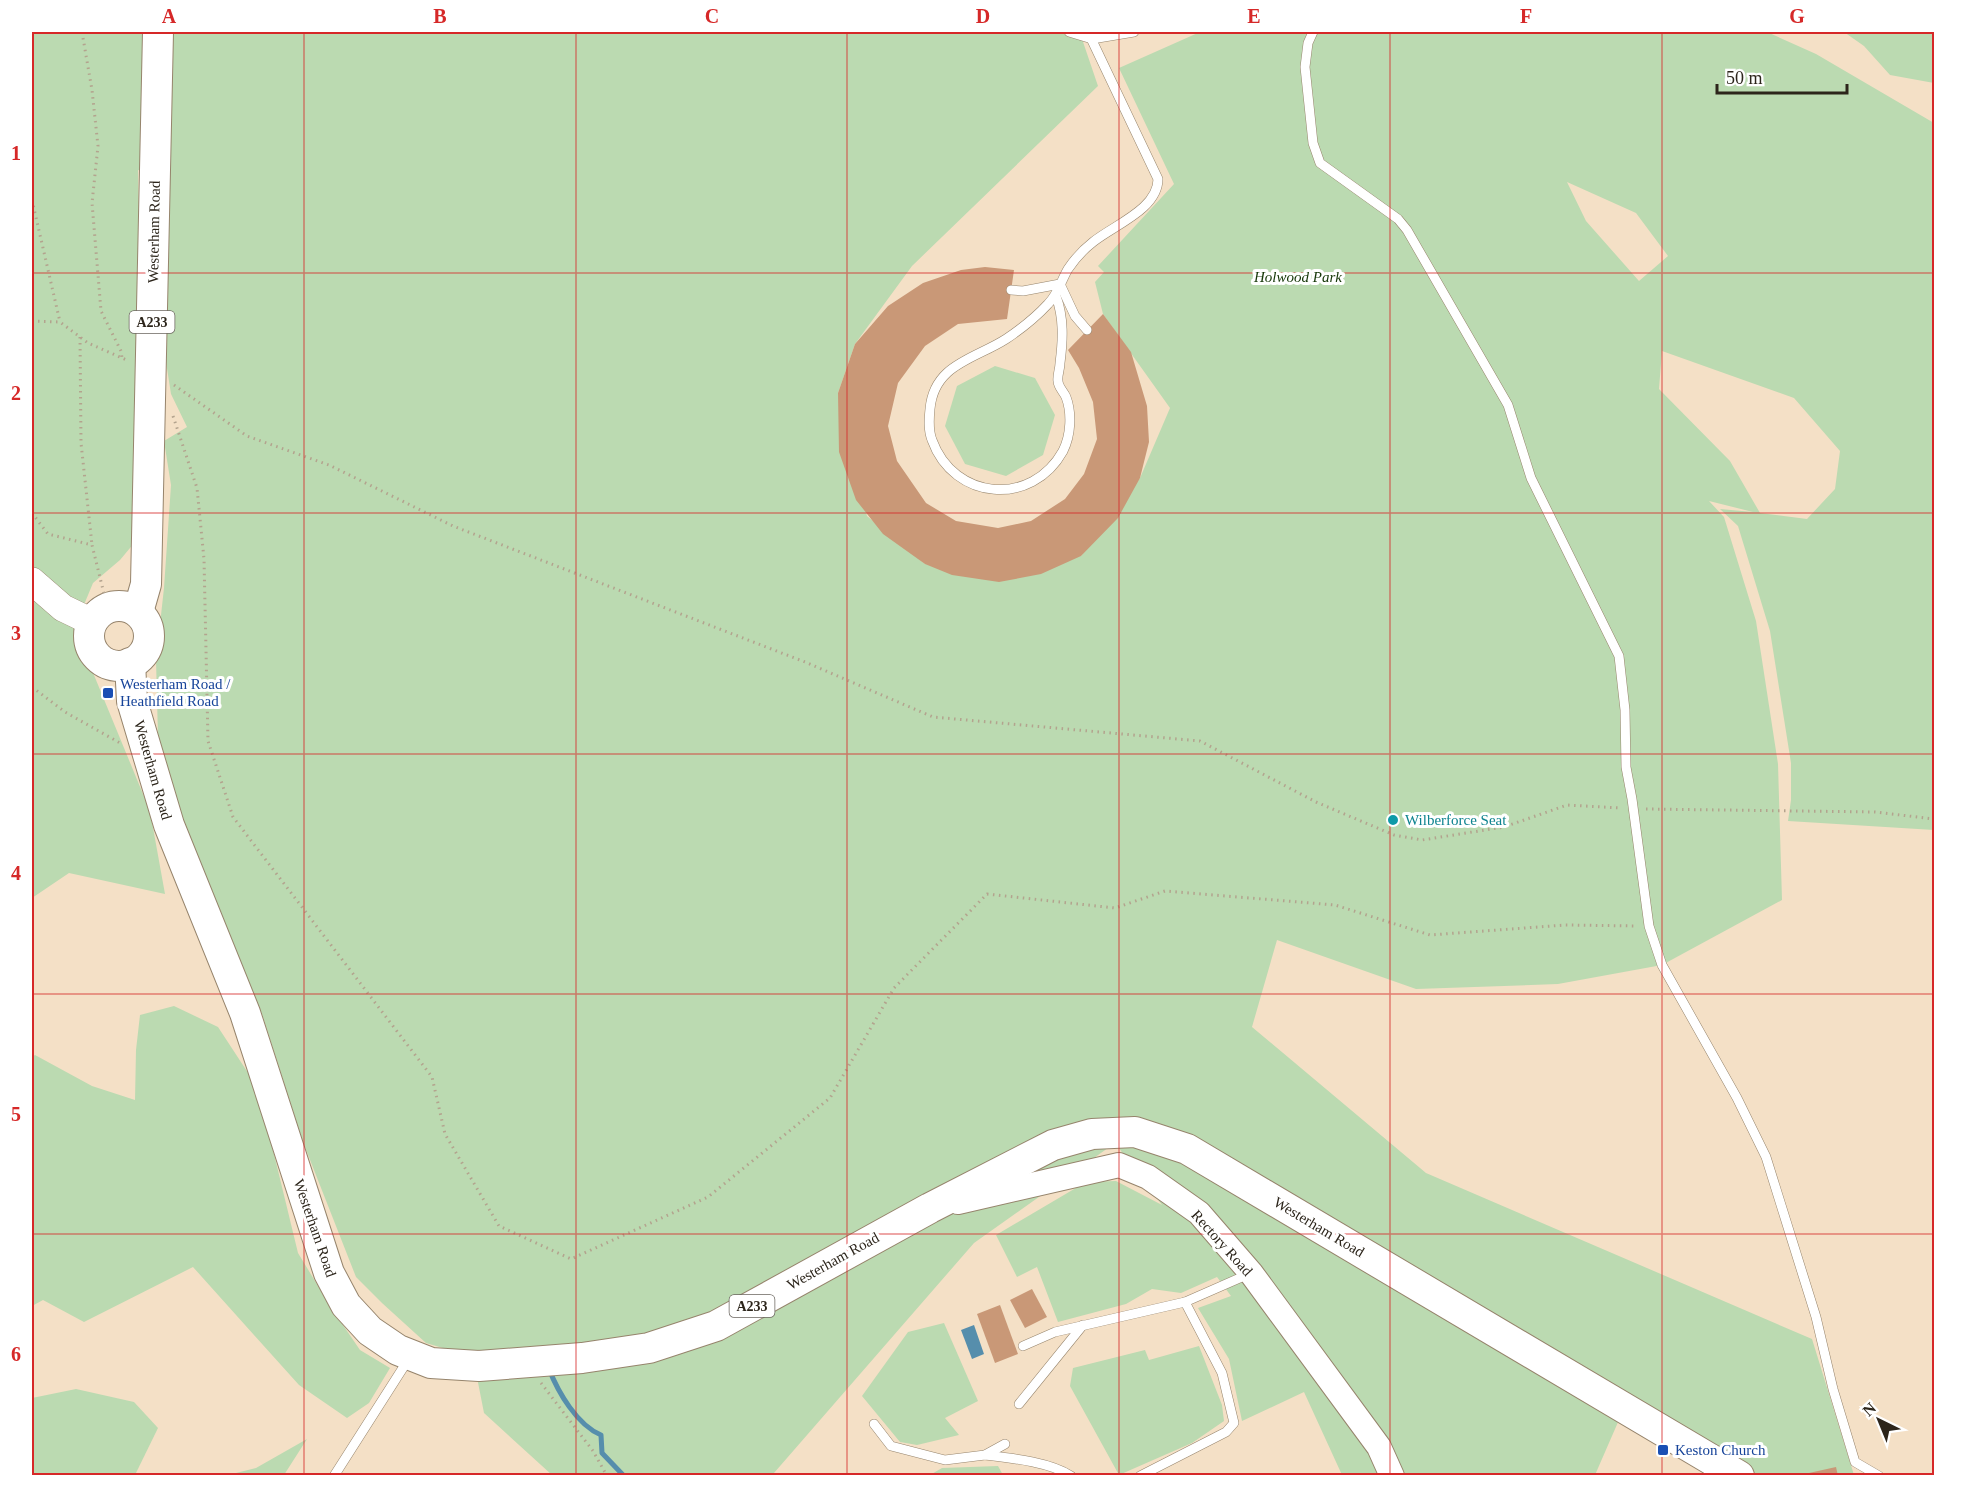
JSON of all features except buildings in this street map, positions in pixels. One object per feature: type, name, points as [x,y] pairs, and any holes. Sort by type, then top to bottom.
[{"type":"main road","name":"Westerham Road","points":[[138,612],[146,584],[158,32]]},
{"type":"main road","points":[[32,581],[63,608],[100,615],[123,606],[138,612],[147,627],[148,637],[146,649],[139,657],[130,663],[115,665],[104,662],[96,655],[89,638],[100,615]]},
{"type":"main road","name":"Westerham Road","points":[[130,663],[132,701],[169,825],[245,1013],[328,1273],[346,1305],[370,1331],[398,1350],[431,1363],[479,1366],[582,1358],[649,1348],[716,1326],[930,1208],[1053,1145],[1092,1134],[1135,1132],[1187,1149],[1735,1474]]},
{"type":"street","name":"Rectory Road","points":[[930,1208],[1119,1165],[1148,1177],[1199,1213],[1251,1273],[1379,1447],[1392,1476]]},
{"type":"lane","points":[[1069,32],[1090,35],[1134,32]]},
{"type":"lane","points":[[1313,32],[1308,43],[1305,67],[1313,142],[1320,163],[1398,219],[1407,230],[1508,405],[1531,478],[1619,656],[1625,710],[1626,767],[1649,926],[1662,965],[1737,1098],[1766,1157],[1816,1317],[1833,1389],[1855,1462],[1879,1476]]},
{"type":"lane","points":[[1056,296],[1062,312],[1058,382],[1066,398],[1070,414],[1070,428],[1065,448],[1052,467],[1018,489],[996,490],[957,477],[932,440],[929,421],[931,401],[939,381],[953,366],[1007,339],[1027,324],[1056,296],[1069,267],[1092,243],[1150,202],[1158,190],[1158,179],[1090,35]]},
{"type":"lane","points":[[1011,290],[1023,291],[1060,284]]},
{"type":"lane","points":[[1060,284],[1075,316],[1087,330]]},
{"type":"lane","points":[[1023,1346],[1055,1332],[1185,1302],[1251,1273]]},
{"type":"lane","points":[[1140,1476],[1226,1432],[1234,1423],[1222,1372],[1185,1302]]},
{"type":"lane","points":[[1019,1404],[1083,1325]]},
{"type":"lane","points":[[334,1476],[411,1355]]},
{"type":"lane","points":[[874,1424],[891,1446],[945,1460],[985,1455],[1042,1465],[1071,1476]]},
{"type":"lane","points":[[985,1455],[1005,1444]]},
{"type":"path","points":[[32,321],[60,322],[88,343],[122,358],[121,351],[101,311],[92,203],[98,146],[92,90],[82,32]]},
{"type":"path","points":[[32,200],[60,322]]},
{"type":"path","points":[[80,337],[81,443],[100,615]]},
{"type":"path","points":[[171,382],[247,436],[329,465],[453,526],[805,662],[933,717],[1200,741],[1316,802],[1394,835],[1422,840],[1504,827],[1567,805],[1875,812],[1935,819]]},
{"type":"path","points":[[171,410],[197,488],[204,559],[208,741],[233,817],[432,1077],[445,1134],[499,1226],[570,1259],[708,1197],[830,1098],[894,988],[987,894],[1115,908],[1166,891],[1335,905],[1430,935],[1564,925],[1649,926]]},
{"type":"path","points":[[32,513],[48,534],[92,545]]},
{"type":"path","points":[[32,687],[65,712],[150,760]]},
{"type":"path","points":[[541,1383],[593,1451],[607,1476]]},
{"type":"green space","name":"Holwood Park","points":[[32,32],[1064,32],[1081,36],[1098,86],[912,266],[855,344],[838,393],[867,516],[925,564],[1081,556],[1140,478],[1170,408],[1103,314],[1095,282],[1104,272],[1098,266],[1174,184],[1119,68],[1200,32],[1767,32],[1816,54],[1934,123],[1934,830],[1788,821],[1791,800],[1791,763],[1770,631],[1738,526],[1720,509],[1753,512],[1709,501],[1724,517],[1756,621],[1778,764],[1782,900],[1662,965],[1558,984],[1416,989],[1277,940],[1252,1027],[1426,1173],[1812,1339],[1854,1475],[1740,1475],[1622,1413],[1595,1475],[1342,1475],[1304,1392],[1242,1421],[1229,1359],[1198,1308],[1231,1296],[1217,1277],[1181,1293],[1152,1289],[1126,1304],[1058,1322],[1037,1267],[1017,1277],[996,1235],[1086,1182],[1116,1181],[1162,1205],[1115,1143],[974,1243],[774,1473],[768,1476],[552,1475],[484,1413],[473,1357],[426,1343],[356,1277],[303,1142],[262,1014],[186,833],[158,737],[156,660],[164,588],[171,485],[164,441],[187,427],[171,394],[166,362],[170,177],[138,170],[141,320],[135,542],[120,560],[93,583],[76,624],[82,646],[150,811],[165,894],[69,873],[32,898]],"holes":[[[1567,182],[1636,213],[1668,256],[1639,281],[1586,221]],[[1662,351],[1794,398],[1840,451],[1835,489],[1807,519],[1760,513],[1730,461],[1659,389]]]},
{"type":"green space","points":[[1844,32],[1934,32],[1934,83],[1890,75],[1864,46]]},
{"type":"green space","points":[[995,366],[1035,378],[1055,415],[1043,455],[1006,476],[965,464],[945,426],[957,386]]},
{"type":"green space","points":[[174,1006],[218,1027],[258,1088],[298,1253],[360,1350],[390,1368],[369,1403],[347,1418],[299,1385],[193,1267],[84,1322],[43,1300],[32,1306],[32,1057],[35,1055],[92,1086],[135,1100],[136,1050],[140,1015]]},
{"type":"green space","points":[[944,1323],[978,1401],[945,1418],[959,1435],[917,1445],[900,1442],[862,1396],[908,1332]]},
{"type":"green space","points":[[1199,1346],[1222,1405],[1224,1421],[1192,1443],[1119,1475],[1070,1386],[1073,1368],[1145,1350],[1149,1360]]},
{"type":"green space","points":[[76,1389],[134,1402],[158,1428],[135,1475],[32,1475],[32,1398]]},
{"type":"green space","points":[[307,1439],[284,1475],[228,1475],[256,1468]]},
{"type":"green space","points":[[998,1466],[1003,1475],[930,1475],[942,1468]]},
{"type":"water","points":[[974,1325],[984,1354],[972,1359],[961,1330]]},
{"type":"waterway","points":[[549,1369],[569,1407],[584,1424],[601,1435],[602,1453],[624,1476]]},
{"type":"place","name":"Westerham Road / Heathfield Road","points":[[108,693]]},
{"type":"place","name":"Wilberforce Seat","points":[[1393,820]]},
{"type":"place","name":"Keston Church","points":[[1663,1450]]}]
